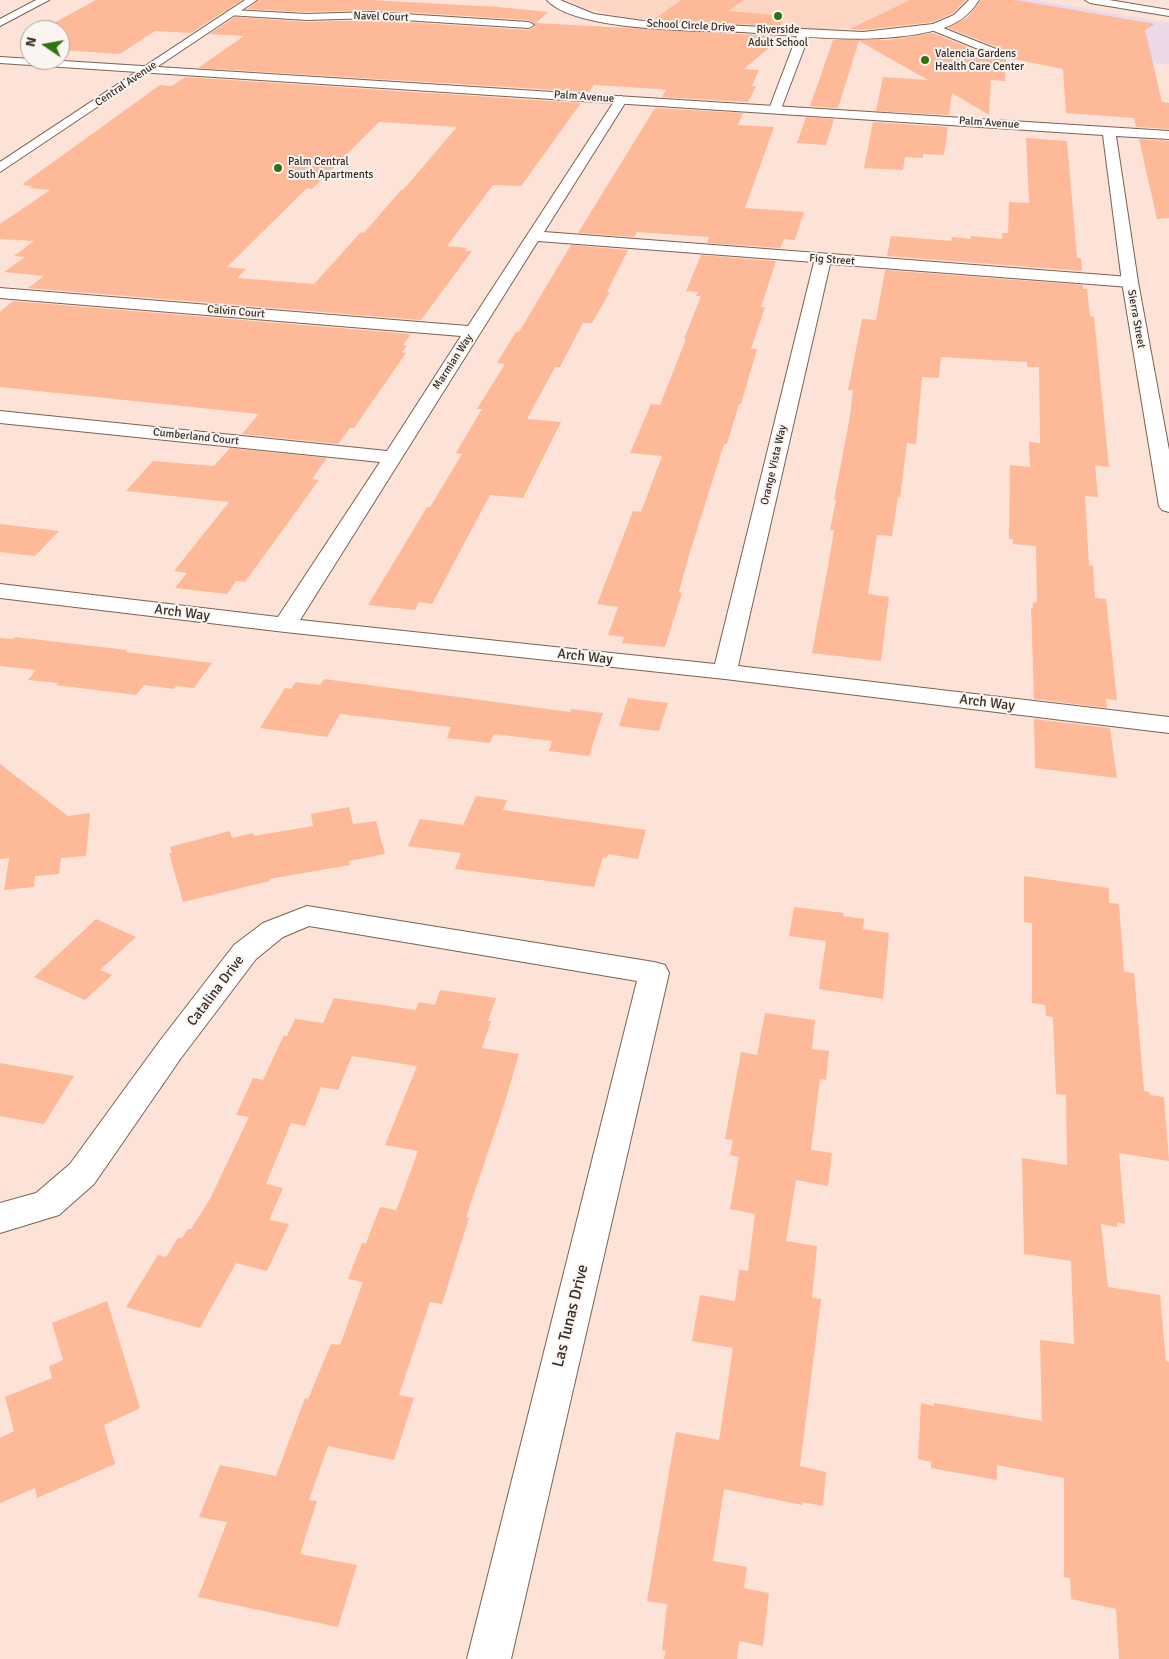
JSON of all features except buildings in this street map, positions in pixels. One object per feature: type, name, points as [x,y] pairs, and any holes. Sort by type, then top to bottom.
[{"type":"street","points":[[0,23],[44,0]]},
{"type":"street","name":"Central Avenue","points":[[0,168],[252,0]]},
{"type":"street","name":"School Circle Drive","points":[[552,0],[592,16],[636,23],[804,33],[863,34],[933,27],[963,15],[974,0]]},
{"type":"street","points":[[1090,0],[1169,13]]},
{"type":"street","name":"Navel Court","points":[[232,13],[307,17],[372,15],[529,25]]},
{"type":"street","points":[[933,27],[1002,56]]},
{"type":"street","points":[[775,109],[804,33]]},
{"type":"street","name":"Palm Avenue","points":[[0,60],[1169,134]]},
{"type":"street","name":"Marmian Way","points":[[285,625],[621,100]]},
{"type":"street","name":"Sierra Street","points":[[1109,131],[1130,282],[1169,506]]},
{"type":"street","name":"Fig Street","points":[[534,236],[1130,282]]},
{"type":"street","name":"Orange Vista Way","points":[[725,672],[823,259]]},
{"type":"street","name":"Calvin Court","points":[[0,293],[472,332]]},
{"type":"street","name":"Cumberland Court","points":[[0,417],[392,457]]},
{"type":"street","name":"Arch Way","points":[[0,591],[285,625],[725,672],[1169,725]]},
{"type":"street","name":"Catalina Drive","points":[[0,1218],[47,1205],[82,1174],[170,1050],[245,952],[273,930],[307,916],[654,973]]},
{"type":"street","name":"Las Tunas Drive","points":[[489,1659],[654,973]]},
{"type":"shaded area","name":"Riverside Adult School","points":[[569,0],[958,0],[884,27],[808,30],[629,18],[583,8]]},
{"type":"shaded area","points":[[990,0],[1036,0],[1169,23],[1169,64],[1133,62]]},
{"type":"place","name":"Riverside Adult School","points":[[778,16]]},
{"type":"place","name":"Valencia Gardens Health Care Center","points":[[925,60]]},
{"type":"place","name":"Palm Central South Apartments","points":[[278,168]]}]
